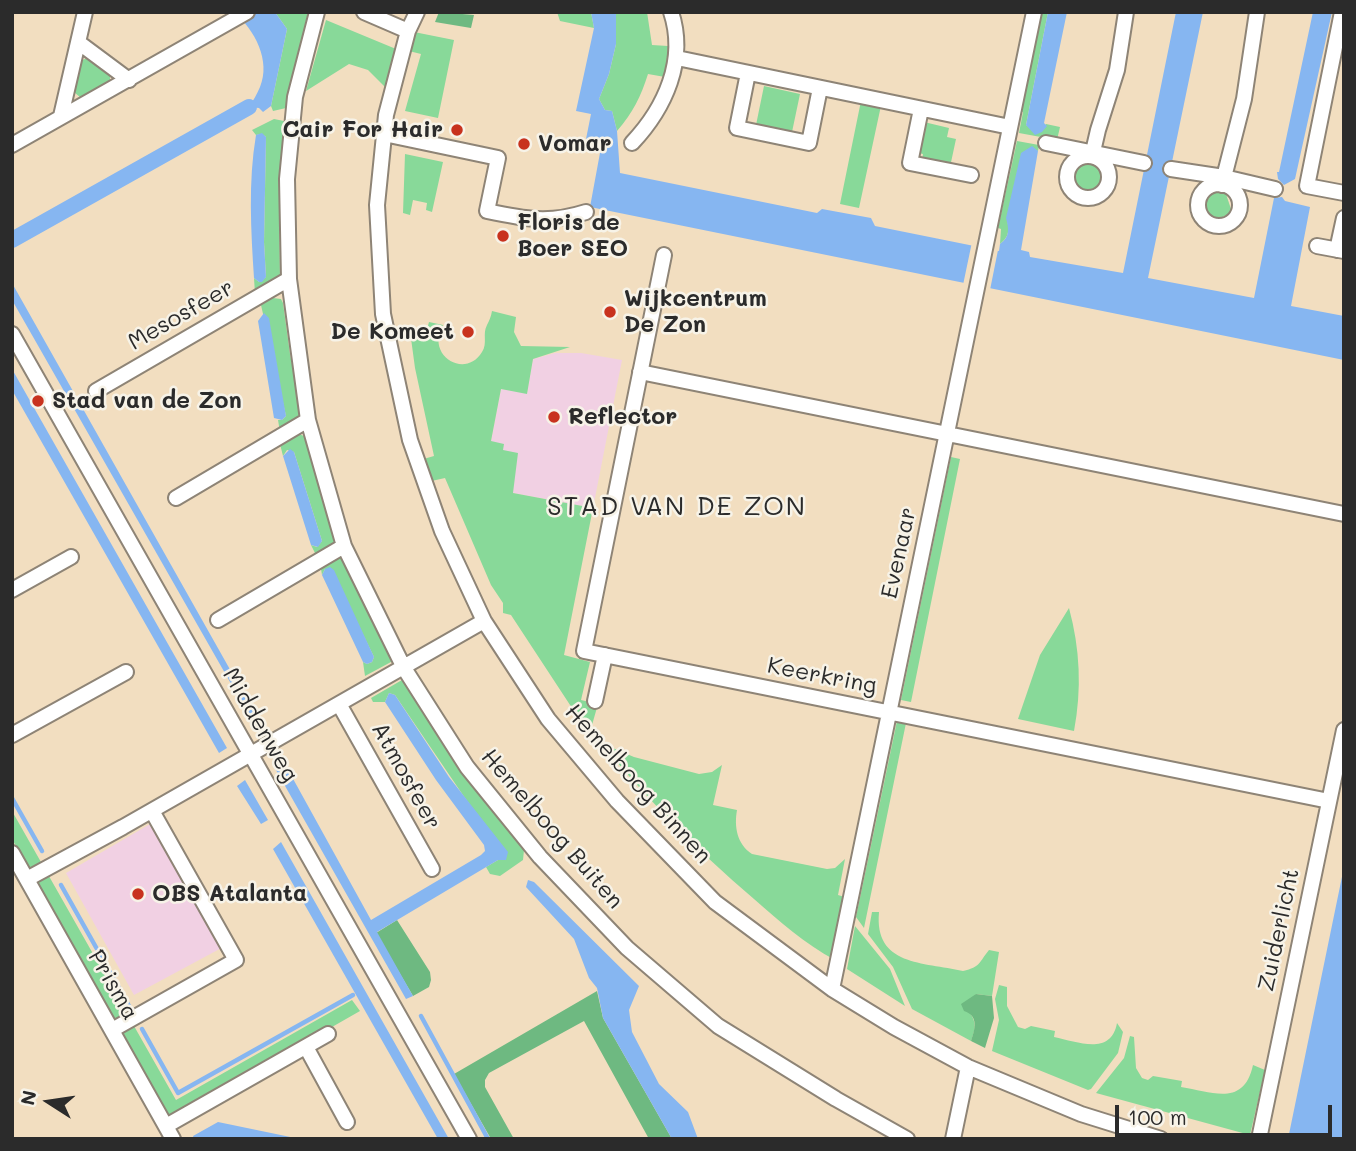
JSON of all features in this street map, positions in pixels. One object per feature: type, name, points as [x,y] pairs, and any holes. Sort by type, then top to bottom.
[{"type":"street","points":[[61,116],[85,12]]},
{"type":"street","name":"Hemelboog Buiten","points":[[317,12],[295,97],[287,179],[289,279],[308,421],[344,546],[404,668],[467,767],[540,857],[627,948],[718,1026],[836,1099],[907,1139]]},
{"type":"street","points":[[364,12],[408,31]]},
{"type":"street","name":"Hemelboog Binnen","points":[[417,12],[408,31],[386,115],[377,223],[383,314],[410,440],[442,531],[484,621],[548,719],[617,801],[715,902],[832,989],[894,1027],[968,1067],[1081,1114],[1161,1139]]},
{"type":"street","points":[[632,143],[643,132],[664,100],[677,58],[671,12]]},
{"type":"street","name":"Evenaar","points":[[832,989],[1034,12]]},
{"type":"street","points":[[1093,154],[1117,70],[1126,12]]},
{"type":"street","points":[[1223,181],[1246,89],[1257,12]]},
{"type":"street","points":[[1342,12],[1307,186],[1344,193]]},
{"type":"street","points":[[12,145],[241,16]]},
{"type":"street","points":[[78,42],[129,80]]},
{"type":"street","points":[[677,58],[1010,127]]},
{"type":"street","points":[[748,73],[737,128],[809,143],[821,88]]},
{"type":"street","points":[[921,109],[910,163],[971,176]]},
{"type":"street","points":[[384,134],[498,158],[487,211],[543,221],[570,218],[586,212]]},
{"type":"street","points":[[1046,143],[1144,163]]},
{"type":"street","points":[[1171,169],[1275,189]]},
{"type":"street","points":[[1317,246],[1340,251],[1344,218]]},
{"type":"street","points":[[605,655],[584,651],[664,254]]},
{"type":"street","name":"Mesosfeer","points":[[96,391],[289,279]]},
{"type":"street","name":"Middenweg","points":[[12,334],[469,1139]]},
{"type":"street","points":[[640,372],[1344,514]]},
{"type":"street","points":[[176,498],[308,421]]},
{"type":"street","points":[[218,620],[344,546]]},
{"type":"street","points":[[12,590],[71,556]]},
{"type":"street","points":[[27,879],[152,811],[484,621]]},
{"type":"street","name":"Hemelboog Binnen","points":[[595,701],[605,655]]},
{"type":"street","name":"Keerkring","points":[[605,655],[1329,801]]},
{"type":"street","points":[[12,736],[126,672]]},
{"type":"street","name":"Atmosfeer","points":[[340,704],[432,869]]},
{"type":"street","name":"Zuiderlicht","points":[[1259,1139],[1344,730]]},
{"type":"street","points":[[112,1030],[236,960],[152,811]]},
{"type":"street","name":"Prisma","points":[[12,853],[170,1132]]},
{"type":"street","points":[[170,1132],[328,1034]]},
{"type":"street","points":[[306,1047],[347,1122]]},
{"type":"street","points":[[953,1139],[968,1067]]},
{"type":"shaded area","name":"Reflector","points":[[555,353],[581,353],[622,360],[593,508],[513,493],[503,450],[491,441],[501,389],[527,393],[533,359]]},
{"type":"shaded area","name":"OBS Atalanta","points":[[157,820],[227,945],[134,995],[66,873]]},
{"type":"green space","points":[[275,12],[308,12],[286,108],[273,111],[271,106],[287,29]]},
{"type":"green space","points":[[439,12],[474,15],[471,28],[435,22]]},
{"type":"green space","points":[[557,12],[591,12],[594,28],[560,21]]},
{"type":"green space","points":[[616,12],[647,12],[652,45],[668,46],[665,77],[648,74],[636,104],[617,131],[612,111],[605,110],[599,99],[609,74],[616,44]]},
{"type":"green space","points":[[1040,12],[1048,12],[1026,125],[1039,132],[1046,124],[1060,127],[1057,140],[1019,133],[1023,112],[1020,111]]},
{"type":"green space","points":[[326,20],[396,49],[385,87],[368,70],[349,64],[306,91]]},
{"type":"green space","points":[[414,32],[454,40],[438,118],[405,111],[421,54],[409,51]]},
{"type":"green space","points":[[88,58],[110,74],[110,81],[81,98],[74,92],[82,60]]},
{"type":"green space","points":[[764,86],[800,94],[792,132],[756,125]]},
{"type":"green space","points":[[862,96],[882,101],[859,208],[840,204]]},
{"type":"green space","points":[[274,119],[284,121],[279,186],[280,280],[255,294],[254,278],[259,282],[266,277],[266,137],[262,134],[256,135],[252,130]]},
{"type":"green space","points":[[924,122],[949,128],[947,137],[956,139],[950,167],[922,160],[923,154],[918,153]]},
{"type":"green space","points":[[1017,141],[1039,145],[1007,218],[1007,235],[1000,244],[1001,229],[998,228]]},
{"type":"green space","points":[[405,154],[443,162],[432,212],[426,210],[427,203],[413,200],[410,215],[403,213]]},
{"type":"green space","points":[[1088,163],[1100,167],[1104,179],[1100,191],[1088,195],[1076,191],[1072,179],[1076,167]]},
{"type":"green space","points":[[1213,190],[1225,191],[1232,212],[1217,220],[1203,209]]},
{"type":"green space","points":[[273,298],[281,299],[283,303],[301,412],[300,418],[280,432],[278,420],[286,416],[261,305]]},
{"type":"green space","points":[[492,311],[516,317],[514,332],[521,346],[570,347],[533,359],[527,394],[501,389],[491,441],[504,444],[503,450],[518,453],[513,493],[593,508],[564,655],[590,662],[581,700],[598,704],[590,732],[511,615],[503,613],[503,603],[491,585],[445,478],[427,482],[420,460],[434,456],[410,331],[426,333],[429,322],[443,325],[439,346],[443,354],[457,364],[466,364],[475,360],[484,349],[486,328]]},
{"type":"green space","points":[[297,433],[306,437],[337,539],[333,546],[316,555],[311,545],[317,547],[322,541],[294,452],[287,450],[283,456],[280,444]]},
{"type":"green space","points":[[951,457],[960,459],[911,702],[901,700]]},
{"type":"green space","points":[[341,555],[391,657],[391,662],[365,676],[363,662],[372,662],[374,657],[354,616],[325,569],[322,575],[320,563]]},
{"type":"green space","points":[[1069,608],[1079,669],[1074,731],[1018,719],[1040,655]]},
{"type":"green space","points":[[402,680],[524,850],[523,860],[500,876],[490,874],[486,867],[498,860],[469,804],[395,695],[389,693],[385,702],[373,702],[371,698]]},
{"type":"green space","points":[[897,721],[906,723],[864,928],[856,917]]},
{"type":"green space","points":[[592,731],[608,746],[634,757],[699,774],[712,772],[722,765],[713,805],[737,810],[738,835],[752,854],[827,869],[835,868],[845,859],[838,895],[848,898],[835,960],[793,932],[711,860],[650,799]]},
{"type":"green space","points":[[12,811],[176,1100],[352,1000],[360,1011],[171,1119],[12,839]]},
{"type":"green space","points":[[872,912],[879,912],[884,943],[893,952],[918,963],[963,971],[976,966],[989,950],[999,952],[992,996],[976,994],[970,1013],[975,1027],[971,1041],[912,1009],[893,967],[868,934]]},
{"type":"green space","points":[[397,920],[430,972],[429,987],[413,996],[376,933]]},
{"type":"green space","points":[[855,926],[890,969],[905,1006],[847,969]]},
{"type":"green space","points":[[999,985],[1007,987],[1007,1006],[1018,1027],[1025,1029],[1031,1026],[1055,1031],[1054,1037],[1092,1044],[1108,1040],[1117,1023],[1123,1032],[1118,1053],[1091,1089],[992,1051],[999,1020],[995,999]]},
{"type":"green space","points":[[597,991],[603,1018],[672,1139],[649,1139],[584,1021],[489,1073],[485,1087],[514,1139],[491,1139],[454,1074]]},
{"type":"green space","points":[[976,994],[992,996],[994,1018],[985,1048],[971,1041],[974,1020],[961,1004]]},
{"type":"green space","points":[[1130,1036],[1134,1037],[1136,1068],[1142,1078],[1148,1080],[1153,1076],[1182,1081],[1181,1087],[1226,1094],[1242,1087],[1249,1078],[1253,1065],[1265,1070],[1250,1135],[1096,1093],[1124,1058]]},
{"type":"water","points":[[234,12],[275,12],[287,29],[271,106],[263,112],[259,108],[249,107],[263,77],[264,67],[259,46],[242,19]]},
{"type":"water","points":[[591,12],[616,12],[616,44],[609,74],[599,99],[605,110],[612,111],[617,131],[620,173],[817,213],[822,209],[871,218],[875,226],[999,251],[1008,232],[1006,218],[1021,153],[1032,146],[1038,151],[1021,250],[1029,252],[1030,257],[1123,273],[1176,12],[1203,12],[1148,278],[1254,298],[1274,198],[1282,197],[1285,201],[1310,207],[1291,306],[1344,316],[1344,360],[590,207],[602,142],[586,139],[591,114],[576,111],[594,28]]},
{"type":"water","points":[[1048,12],[1067,12],[1044,123],[1047,126],[1035,135],[1026,125]]},
{"type":"water","points":[[1313,12],[1332,12],[1295,179],[1284,185],[1278,179],[1277,172]]},
{"type":"water","points":[[262,133],[266,137],[266,277],[259,282],[254,278],[251,189],[256,135]]},
{"type":"water","points":[[12,283],[263,728],[258,731],[12,300]]},
{"type":"water","points":[[264,313],[269,318],[286,416],[282,420],[274,418],[258,321]]},
{"type":"water","points":[[12,369],[227,748],[219,753],[12,390]]},
{"type":"water","points":[[290,449],[294,452],[322,541],[318,547],[311,545],[283,456]]},
{"type":"water","points":[[330,567],[334,570],[374,657],[372,662],[363,662],[322,575],[325,569]]},
{"type":"water","points":[[389,693],[395,695],[449,777],[508,852],[506,860],[498,860],[377,932],[413,996],[406,999],[272,763],[281,757],[371,920],[481,855],[485,851],[484,845],[436,780],[385,702]]},
{"type":"water","points":[[245,780],[268,820],[261,824],[237,786]]},
{"type":"water","points":[[281,842],[449,1139],[438,1139],[273,849]]},
{"type":"water","points":[[1344,867],[1344,1139],[1288,1139]]},
{"type":"water","points":[[528,880],[534,882],[639,986],[629,1010],[632,1032],[659,1084],[688,1112],[698,1139],[672,1139],[603,1018],[597,988],[589,978],[574,939],[526,887]]},
{"type":"water","points":[[218,1122],[300,1139],[194,1139],[193,1136]]},
{"type":"pier","points":[[1000,240],[990,290],[963,285],[972,242],[997,247]]},
{"type":"waterway","points":[[12,240],[249,107]]},
{"type":"waterway","points":[[12,798],[42,851]]},
{"type":"waterway","points":[[61,885],[129,1006]]},
{"type":"waterway","points":[[142,1029],[178,1093],[353,995]]},
{"type":"waterway","points":[[421,1016],[488,1139]]},
{"type":"place","name":"Cair For Hair","points":[[457,130]]},
{"type":"place","name":"Vomar","points":[[524,144]]},
{"type":"place","name":"Floris de Boer SEO","points":[[503,236]]},
{"type":"place","name":"Wijkcentrum De Zon","points":[[610,312]]},
{"type":"place","name":"De Komeet","points":[[468,332]]},
{"type":"place","name":"Stad van de Zon","points":[[38,401]]},
{"type":"place","name":"Reflector","points":[[554,417]]},
{"type":"place","name":"OBS Atalanta","points":[[138,894]]},
{"type":"district","name":"STAD VAN DE ZON","points":[[677,507]]}]
